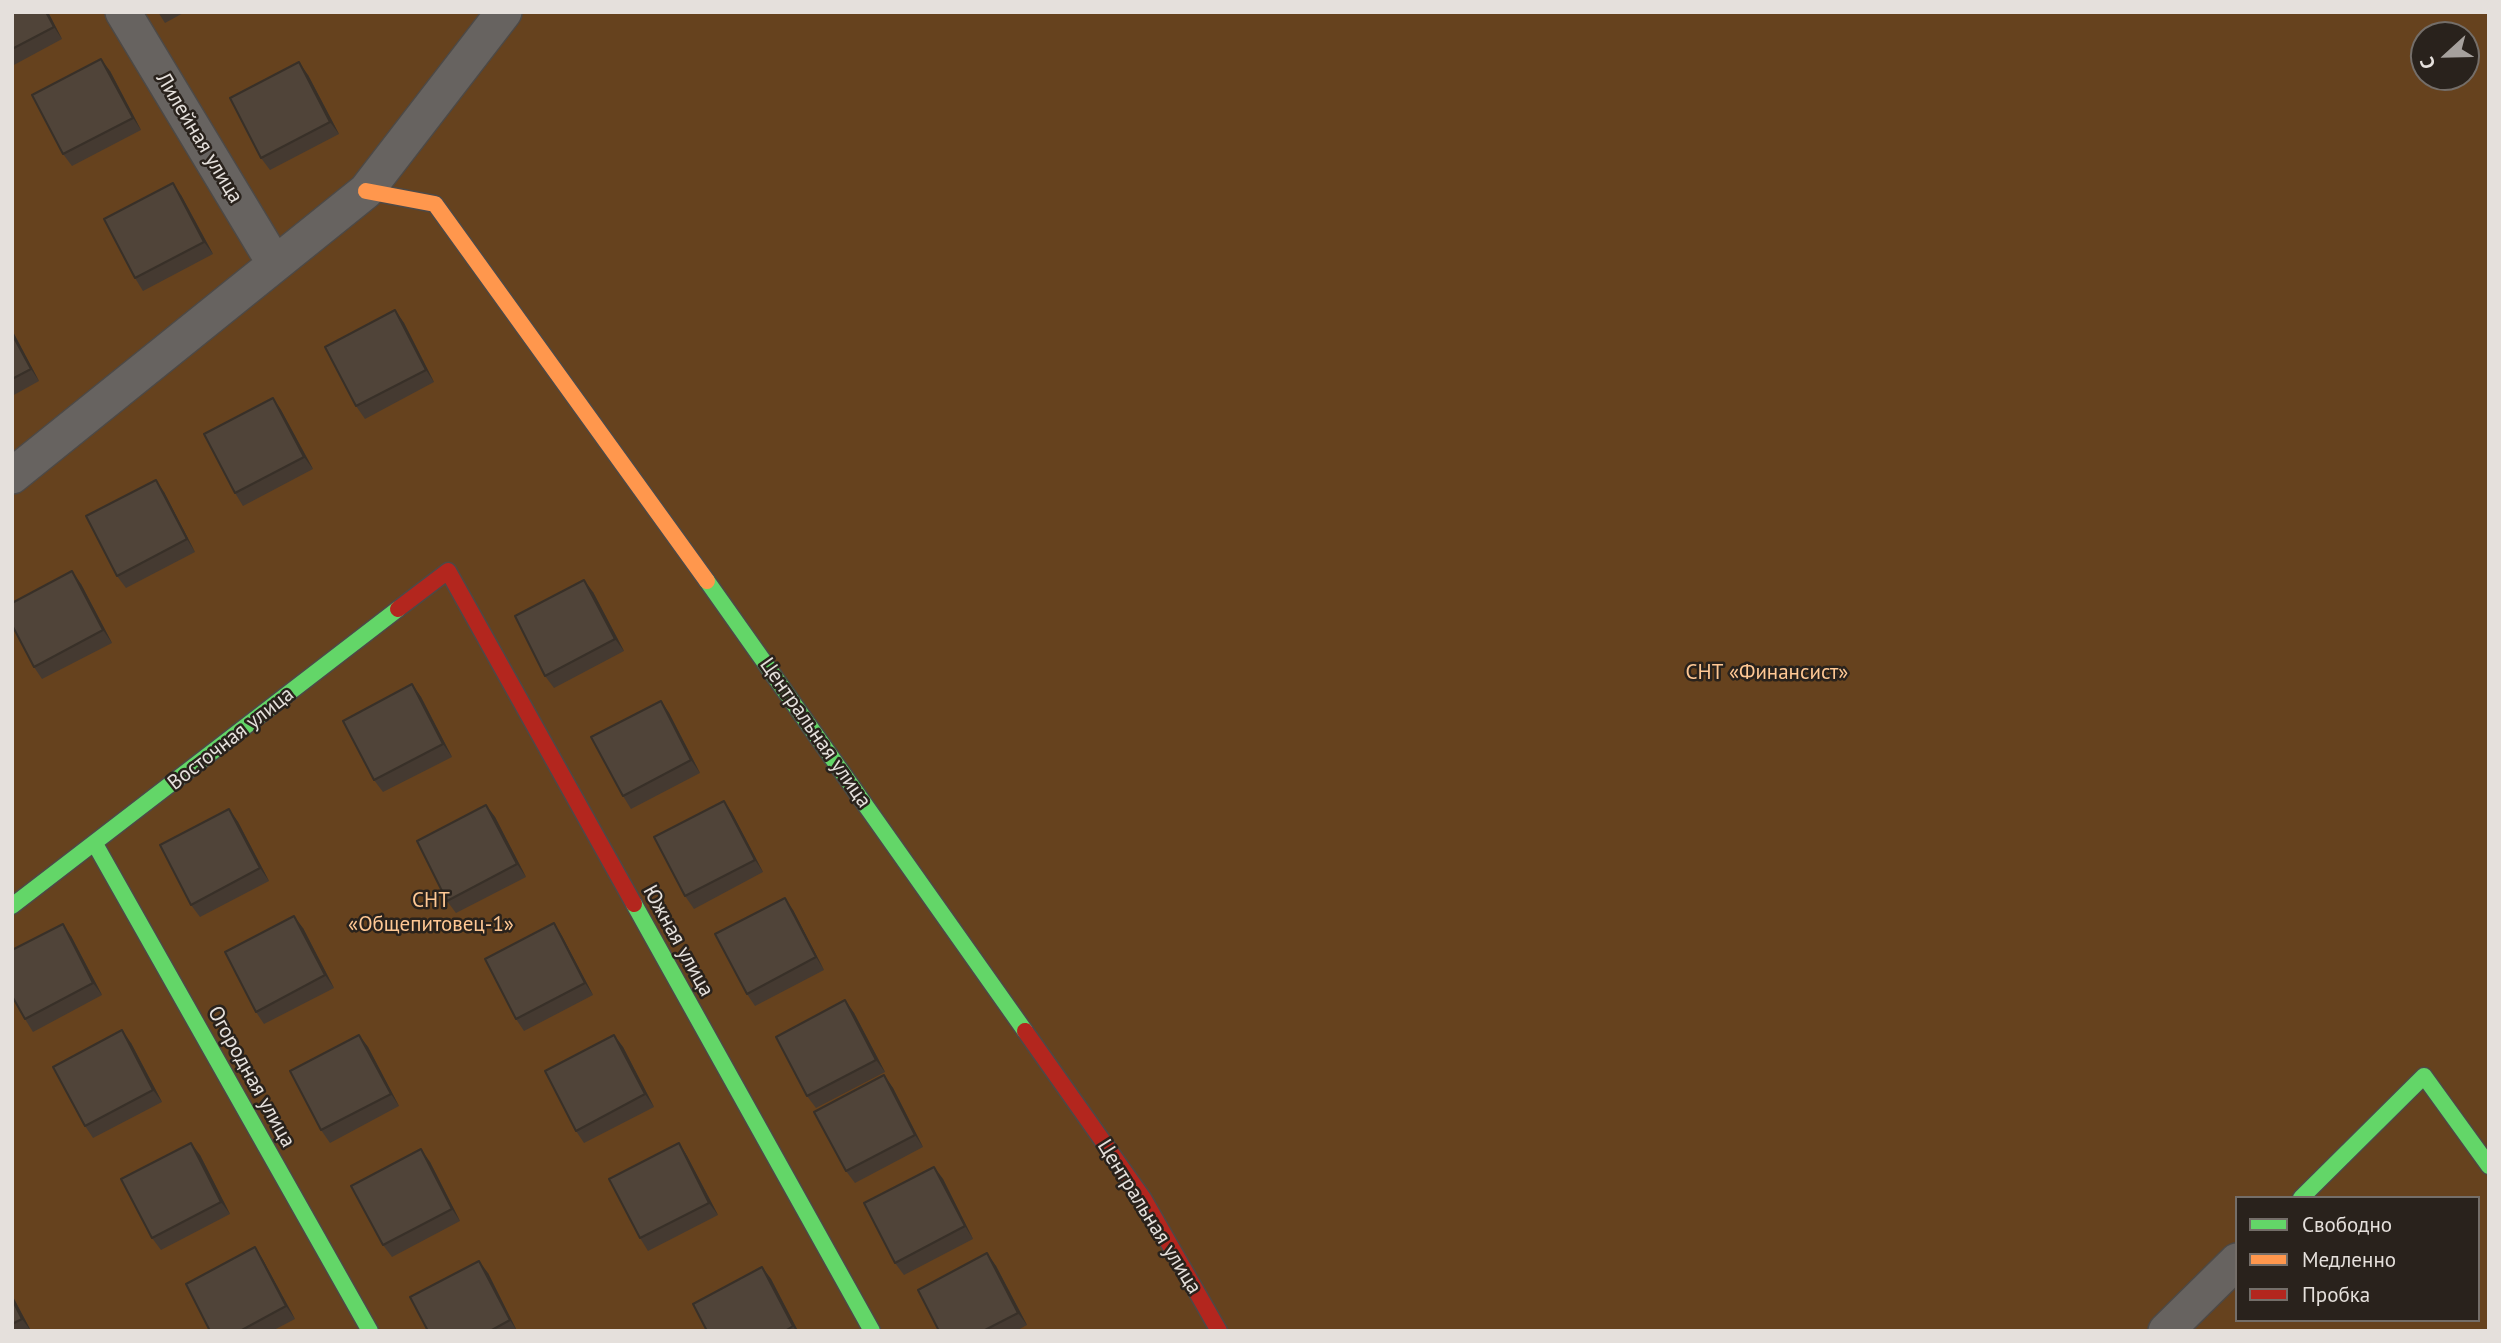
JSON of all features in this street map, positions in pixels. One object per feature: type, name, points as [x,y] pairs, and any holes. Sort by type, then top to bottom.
[{"type":"street","name":"Лилейная улица","points":[[123,12],[275,264]]},
{"type":"street","points":[[12,476],[366,191],[503,12]]},
{"type":"street","name":"Центральная улица","points":[[366,191],[435,204],[751,643],[1143,1198],[1219,1331]]},
{"type":"street","name":"Восточная улица","points":[[12,906],[448,571]]},
{"type":"street","name":"Южная улица","points":[[448,571],[872,1331]]},
{"type":"street","name":"Огородная улица","points":[[95,844],[370,1331]]},
{"type":"street","points":[[2303,1196],[2424,1076],[2489,1166]]},
{"type":"street","points":[[2166,1331],[2235,1263]]},
{"type":"green space","name":"СНТ «Финансист»","points":[[12,12],[2489,12],[2489,1331],[12,1331]]},
{"type":"building","points":[[12,12],[46,12],[54,27],[12,49]]},
{"type":"building","points":[[101,59],[133,118],[63,154],[32,95]]},
{"type":"building","points":[[299,62],[330,122],[261,158],[230,98]]},
{"type":"building","points":[[173,183],[204,242],[135,278],[104,219]]},
{"type":"building","points":[[395,310],[426,370],[356,406],[325,347]]},
{"type":"building","points":[[12,334],[31,369],[12,379]]},
{"type":"building","points":[[273,398],[304,457],[235,493],[204,434]]},
{"type":"building","points":[[156,480],[187,539],[117,576],[86,516]]},
{"type":"building","points":[[72,571],[103,630],[34,667],[12,625],[12,603]]},
{"type":"building","points":[[584,580],[615,639],[545,676],[515,616]]},
{"type":"building","points":[[412,684],[443,744],[374,780],[343,721]]},
{"type":"building","points":[[661,701],[691,760],[623,796],[591,737]]},
{"type":"building","points":[[724,801],[755,860],[685,896],[654,837]]},
{"type":"building","points":[[486,805],[517,864],[447,901],[417,841]]},
{"type":"building","points":[[229,809],[260,868],[191,905],[160,845]]},
{"type":"building","points":[[785,898],[816,957],[747,994],[715,934]]},
{"type":"building","points":[[294,916],[325,975],[256,1012],[225,952]]},
{"type":"building","points":[[554,923],[585,983],[516,1019],[485,959]]},
{"type":"building","points":[[63,924],[93,983],[25,1019],[12,996],[12,950]]},
{"type":"building","points":[[845,1000],[876,1060],[807,1096],[776,1037]]},
{"type":"building","points":[[122,1030],[153,1090],[85,1126],[53,1067]]},
{"type":"building","points":[[359,1035],[391,1094],[321,1130],[290,1071]]},
{"type":"building","points":[[614,1035],[645,1094],[576,1131],[545,1071]]},
{"type":"building","points":[[884,1075],[915,1135],[846,1171],[814,1112]]},
{"type":"building","points":[[191,1143],[221,1202],[152,1238],[121,1179]]},
{"type":"building","points":[[679,1143],[709,1203],[640,1238],[609,1179]]},
{"type":"building","points":[[421,1149],[452,1209],[383,1245],[351,1186]]},
{"type":"building","points":[[934,1167],[965,1226],[895,1263],[864,1203]]},
{"type":"building","points":[[255,1247],[286,1306],[240,1331],[210,1331],[186,1284]]},
{"type":"building","points":[[987,1253],[1018,1313],[983,1331],[939,1331],[918,1290]]},
{"type":"building","points":[[479,1261],[510,1320],[490,1331],[428,1331],[410,1297]]},
{"type":"building","points":[[762,1267],[793,1326],[785,1331],[707,1331],[693,1304]]},
{"type":"building","points":[[12,1299],[22,1319],[12,1324]]},
{"type":"traffic: fast","points":[[707,581],[1025,1031]]},
{"type":"traffic: fast","points":[[12,906],[398,609]]},
{"type":"traffic: fast","points":[[95,844],[370,1331]]},
{"type":"traffic: fast","points":[[634,904],[872,1331]]},
{"type":"traffic: fast","points":[[2303,1196],[2424,1076],[2489,1166]]},
{"type":"traffic: slow","points":[[366,191],[435,204],[707,581]]},
{"type":"traffic: jam","points":[[398,609],[448,571],[634,904]]},
{"type":"traffic: jam","points":[[1025,1031],[1143,1198],[1219,1331]]},
{"type":"park label","name":"СНТ «Общепитовец-1»","points":[[431,913]]}]
